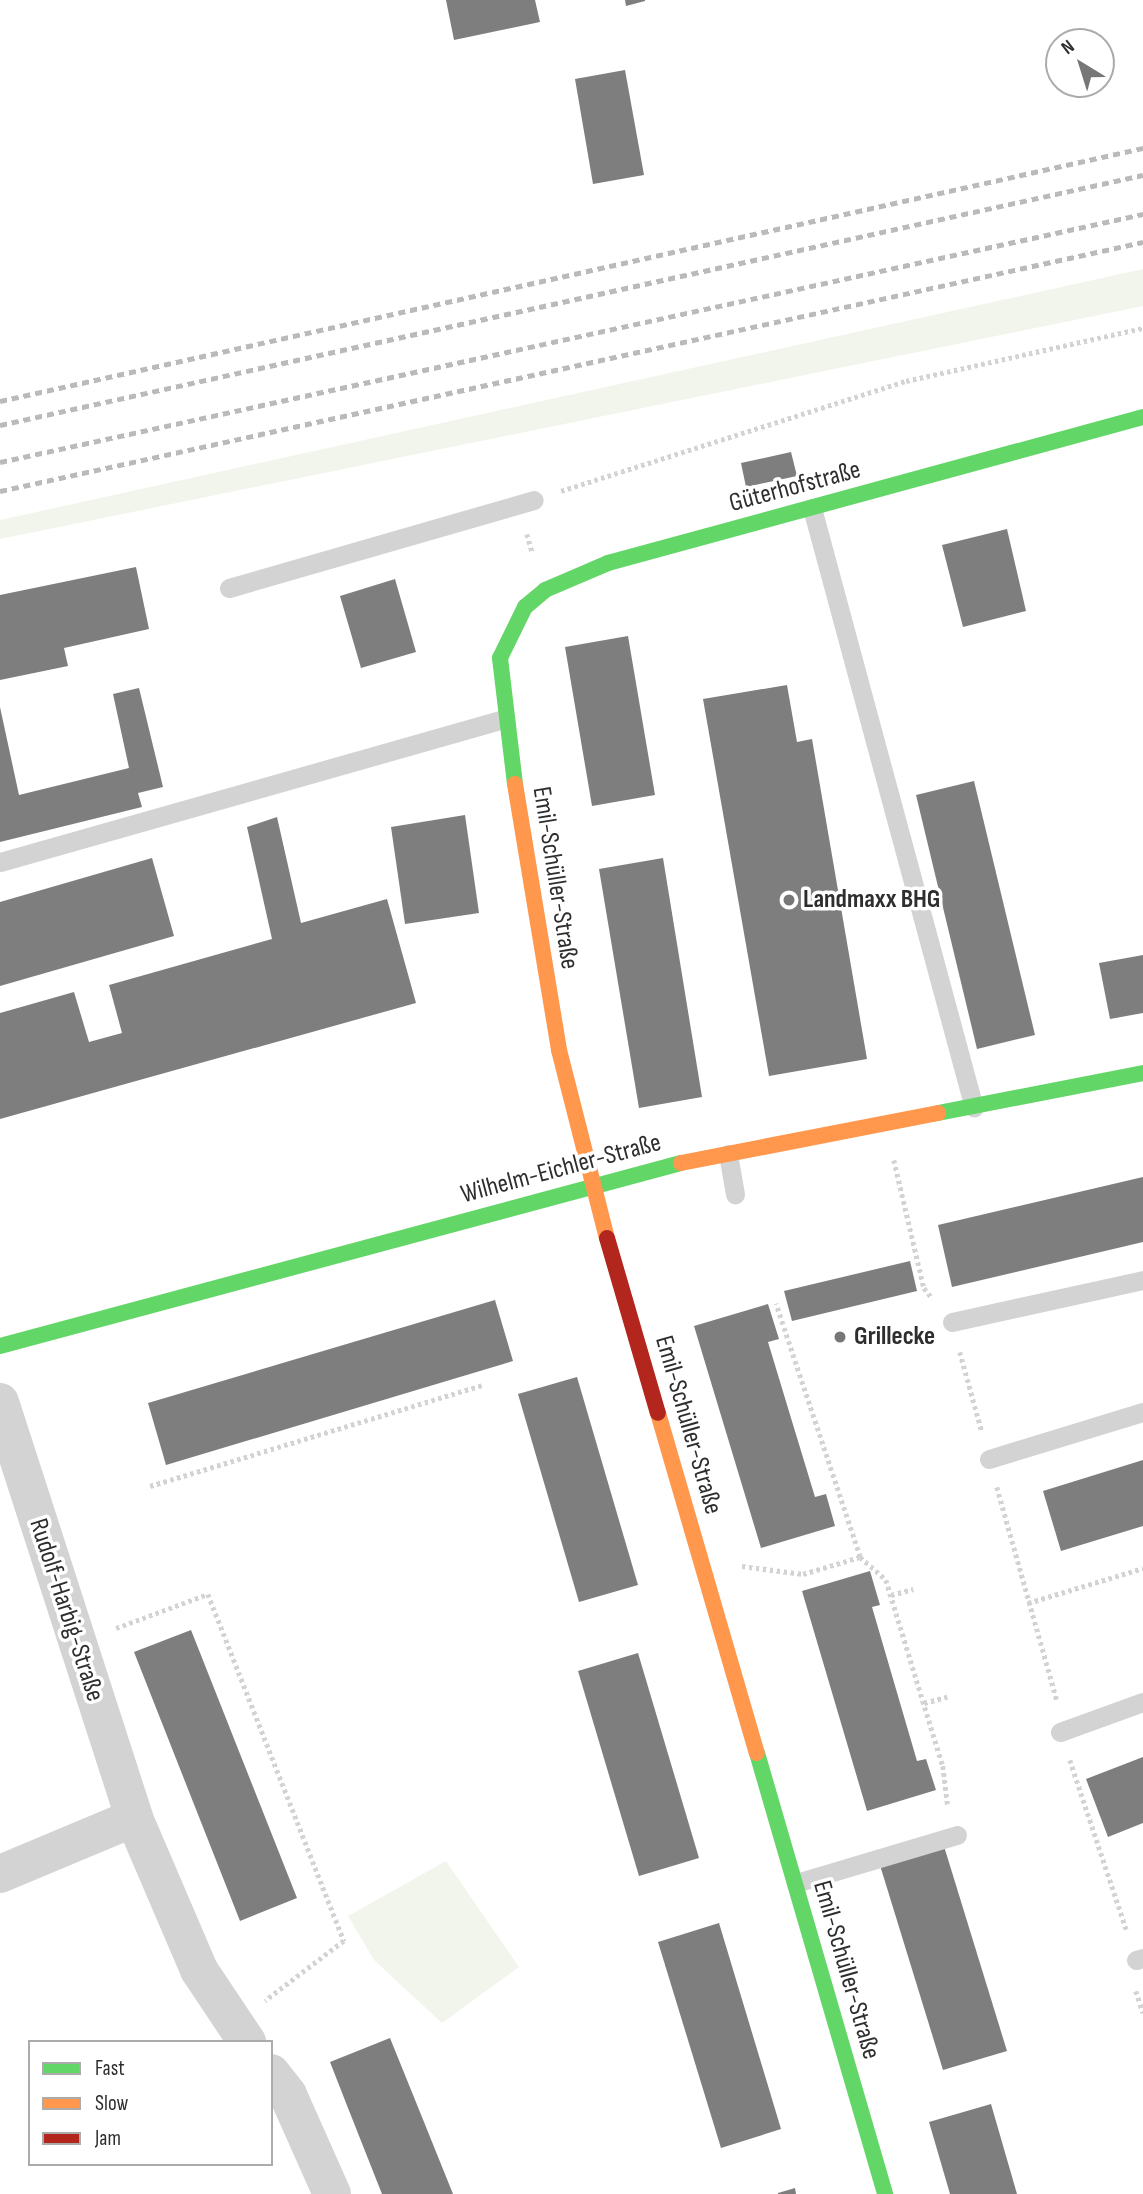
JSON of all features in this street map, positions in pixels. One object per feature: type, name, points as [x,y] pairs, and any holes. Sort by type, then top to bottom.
[{"type":"street","name":"Güterhofstraße","points":[[500,658],[508,632],[545,590],[608,563],[1143,417]]},
{"type":"street","name":"Emil-Schüller-Straße","points":[[500,658],[504,719],[559,1050],[592,1185],[885,2194]]},
{"type":"street","name":"Wilhelm-Eichler-Straße","points":[[0,1346],[592,1185],[727,1154],[1143,1073]]},
{"type":"street","name":"Rudolf-Harbig-Straße","points":[[0,1402],[75,1642],[134,1818],[199,1970],[241,2033]]},
{"type":"street","points":[[0,1874],[134,1818]]},
{"type":"street","points":[[273,2076],[288,2095],[332,2194]]},
{"type":"lane","points":[[229,588],[534,500]]},
{"type":"lane","points":[[812,508],[974,1108]]},
{"type":"lane","points":[[0,862],[504,719]]},
{"type":"lane","points":[[727,1154],[735,1194]]},
{"type":"lane","points":[[952,1322],[1143,1280]]},
{"type":"lane","points":[[989,1459],[1143,1412]]},
{"type":"lane","points":[[1060,1732],[1143,1702]]},
{"type":"lane","points":[[796,1883],[957,1835]]},
{"type":"path","points":[[545,590],[524,523],[534,500],[906,381],[1143,328]]},
{"type":"path","points":[[885,1122],[924,1288],[952,1322],[1028,1603],[1055,1681],[1060,1732],[1140,1959],[1143,2013]]},
{"type":"path","points":[[776,1304],[860,1557],[886,1580],[924,1703],[957,1835]]},
{"type":"path","points":[[150,1486],[482,1385]]},
{"type":"path","points":[[739,1567],[803,1574],[860,1557]]},
{"type":"path","points":[[1028,1603],[1143,1568]]},
{"type":"path","points":[[891,1595],[913,1589]]},
{"type":"path","points":[[75,1642],[208,1594],[344,1941],[241,2033]]},
{"type":"path","points":[[924,1703],[947,1697]]},
{"type":"shaded area","points":[[1143,269],[1143,306],[0,539],[0,520]]},
{"type":"shaded area","points":[[446,1861],[519,1967],[442,2023],[374,1960],[348,1916]]},
{"type":"building","points":[[446,0],[535,0],[540,22],[454,40]]},
{"type":"building","points":[[625,0],[645,0],[645,1],[626,6]]},
{"type":"building","points":[[625,70],[644,175],[593,184],[575,79]]},
{"type":"building","points":[[791,452],[797,476],[746,487],[741,463]]},
{"type":"building","points":[[1007,529],[1026,611],[963,627],[942,545]]},
{"type":"building","points":[[136,567],[149,629],[64,648],[68,666],[0,680],[0,595]]},
{"type":"building","points":[[395,579],[416,652],[361,668],[340,596]]},
{"type":"building","points":[[628,636],[655,795],[592,806],[565,647]]},
{"type":"building","name":"Landmaxx BHG","points":[[787,685],[797,742],[812,739],[867,1059],[769,1076],[703,699]]},
{"type":"building","points":[[139,688],[163,787],[138,793],[142,807],[0,842],[0,707],[19,795],[129,768],[113,694]]},
{"type":"building","points":[[974,781],[1035,1035],[977,1049],[916,795]]},
{"type":"building","points":[[465,815],[479,913],[405,924],[391,827]]},
{"type":"building","points":[[277,817],[301,923],[387,899],[416,1003],[0,1119],[0,1013],[74,992],[89,1042],[122,1033],[109,985],[272,939],[247,827]]},
{"type":"building","points":[[152,858],[174,936],[0,986],[0,902]]},
{"type":"building","points":[[663,858],[702,1097],[639,1108],[599,869]]},
{"type":"building","points":[[1143,955],[1143,1013],[1110,1019],[1099,963]]},
{"type":"building","points":[[1143,1177],[1143,1242],[952,1287],[938,1225]]},
{"type":"building","points":[[910,1261],[917,1291],[792,1321],[784,1291]]},
{"type":"building","points":[[495,1300],[513,1361],[166,1465],[148,1403]]},
{"type":"building","points":[[768,1304],[779,1339],[768,1342],[815,1497],[826,1494],[835,1526],[761,1548],[694,1326]]},
{"type":"building","points":[[577,1377],[638,1585],[579,1602],[518,1394]]},
{"type":"building","points":[[1143,1460],[1143,1526],[1061,1551],[1043,1491]]},
{"type":"building","points":[[870,1571],[880,1605],[872,1607],[917,1761],[926,1759],[936,1790],[867,1811],[802,1591]]},
{"type":"building","points":[[191,1630],[297,1898],[240,1921],[134,1652]]},
{"type":"building","points":[[638,1653],[699,1858],[639,1876],[578,1671]]},
{"type":"building","points":[[1143,1757],[1143,1823],[1108,1837],[1086,1779]]},
{"type":"building","points":[[943,1843],[1007,2051],[943,2070],[879,1862]]},
{"type":"building","points":[[719,1923],[781,2129],[721,2148],[658,1942]]},
{"type":"building","points":[[390,2038],[453,2194],[382,2194],[330,2062]]},
{"type":"building","points":[[991,2104],[1017,2194],[950,2194],[929,2122]]},
{"type":"building","points":[[795,2188],[796,2194],[778,2194],[778,2193]]},
{"type":"railway","points":[[0,401],[1143,148]]},
{"type":"railway","points":[[0,425],[1143,175]]},
{"type":"railway","points":[[0,462],[1143,214]]},
{"type":"railway","points":[[0,491],[1143,242]]},
{"type":"traffic: fast","points":[[515,784],[500,658],[525,607],[545,590],[608,563],[1143,417]]},
{"type":"traffic: fast","points":[[938,1113],[1143,1073]]},
{"type":"traffic: fast","points":[[0,1346],[681,1163]]},
{"type":"traffic: fast","points":[[757,1753],[885,2194]]},
{"type":"traffic: slow","points":[[515,784],[559,1050],[607,1238]]},
{"type":"traffic: slow","points":[[681,1163],[938,1113]]},
{"type":"traffic: slow","points":[[658,1413],[757,1753]]},
{"type":"traffic: jam","points":[[607,1238],[658,1413]]},
{"type":"place","name":"Landmaxx BHG","points":[[789,900]]},
{"type":"place","name":"Grillecke","points":[[840,1337]]}]
